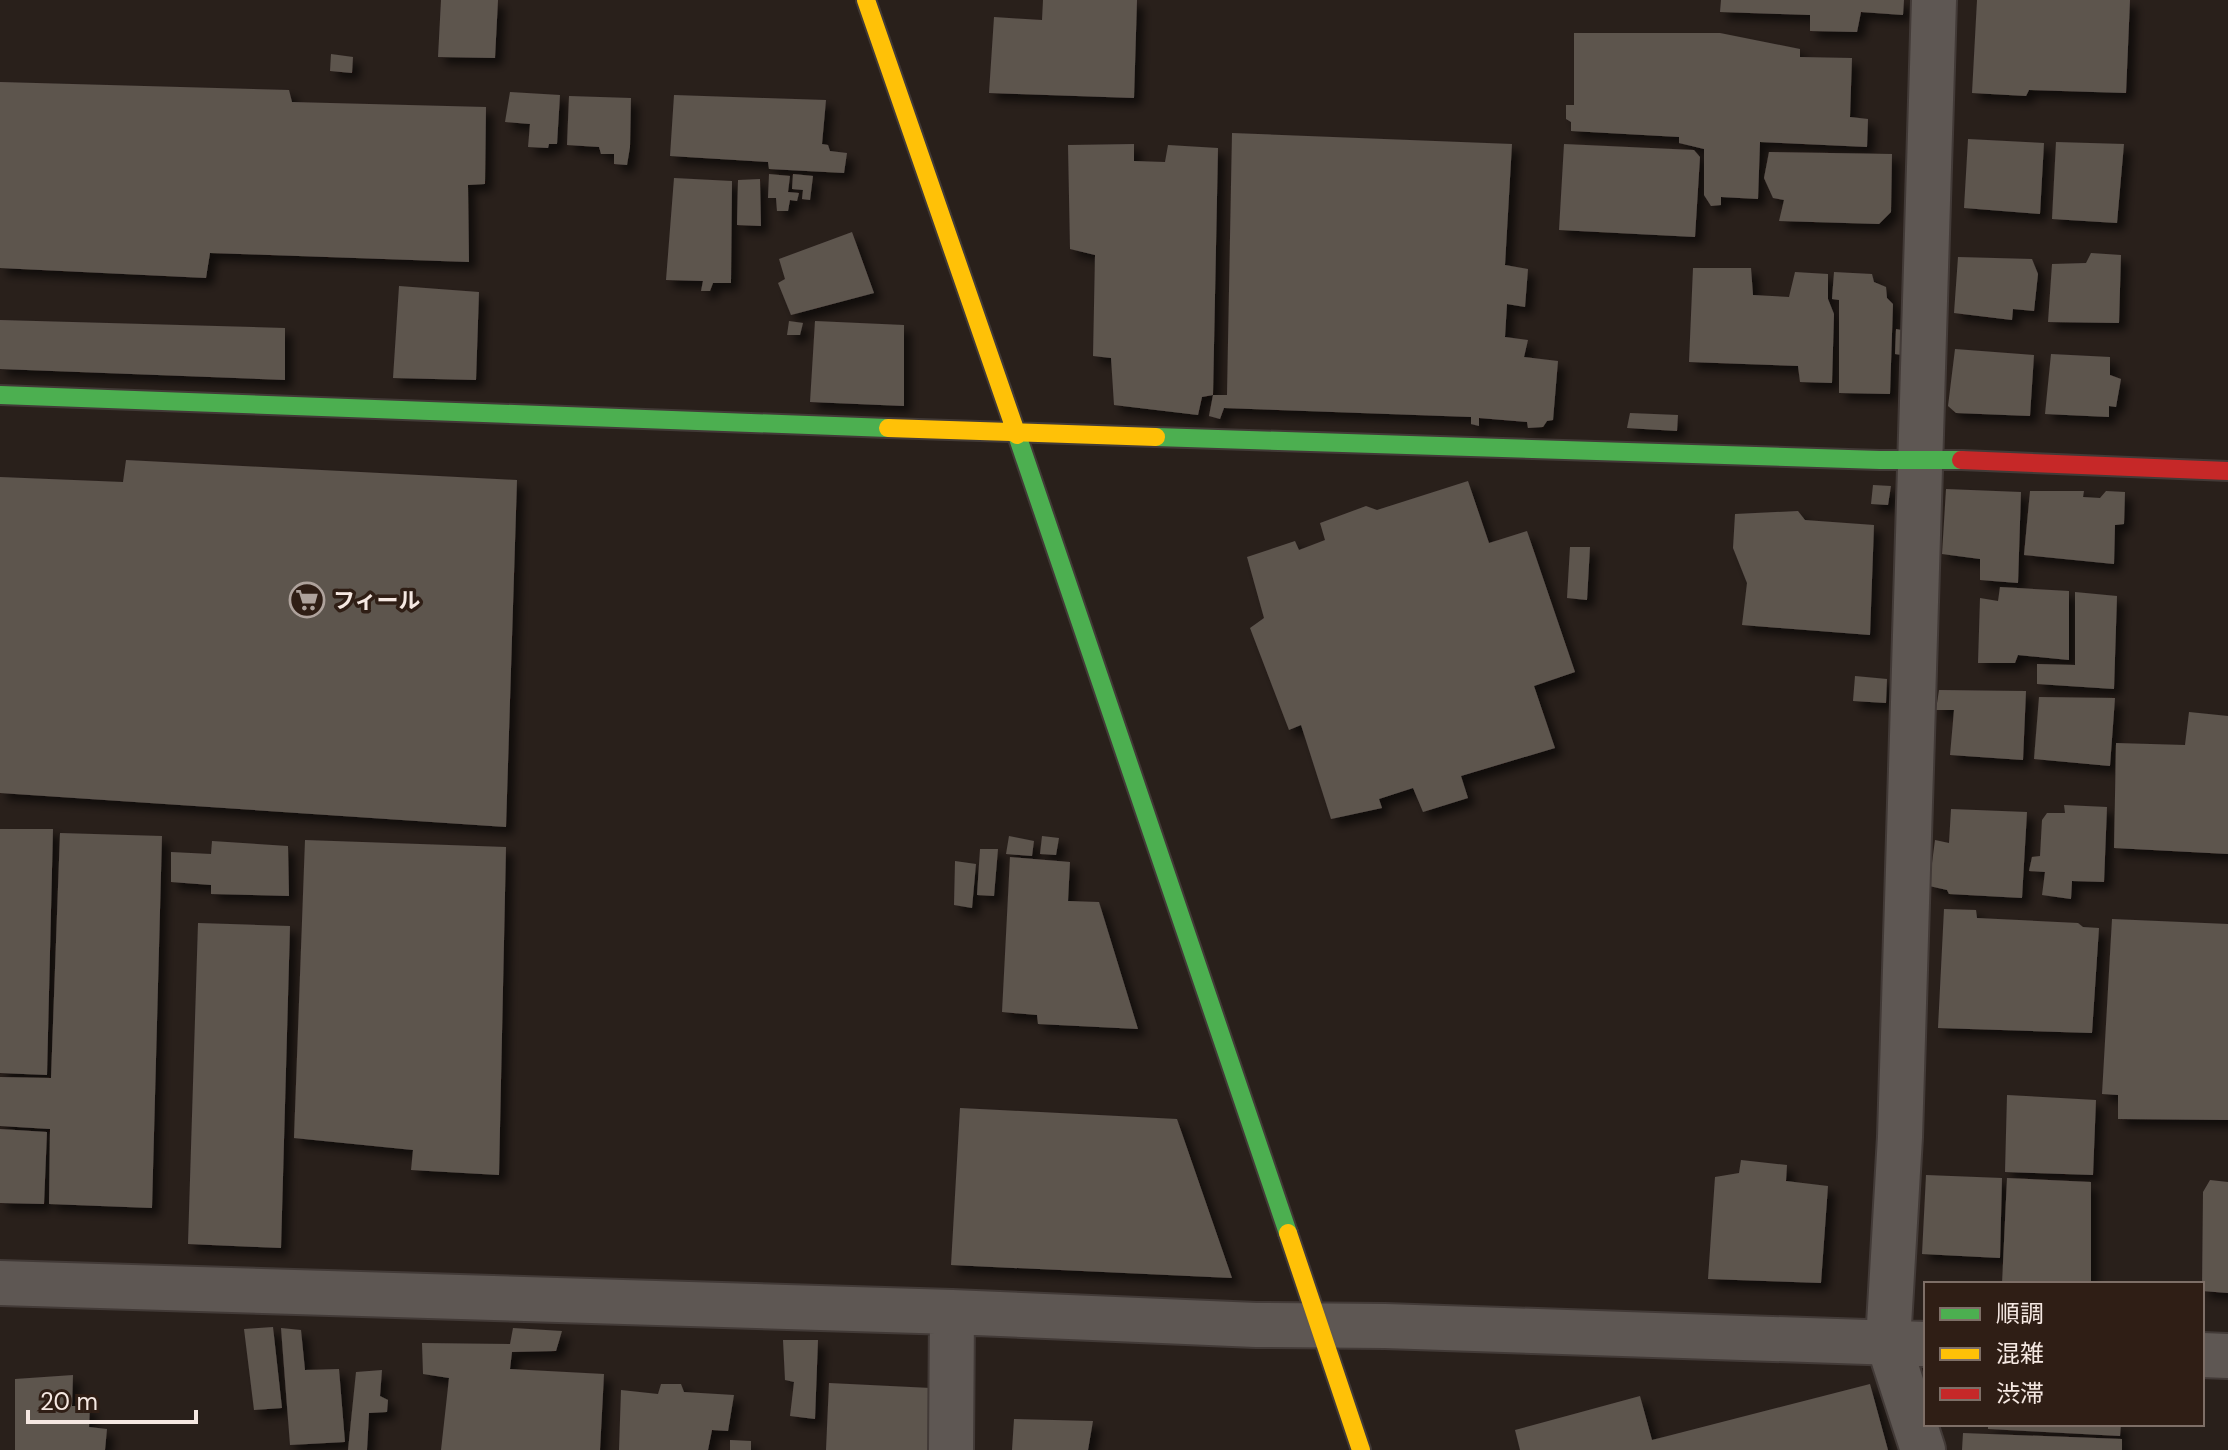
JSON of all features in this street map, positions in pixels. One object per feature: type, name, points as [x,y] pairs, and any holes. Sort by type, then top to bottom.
[{"type":"street","points":[[866,0],[1361,1450]]},
{"type":"street","points":[[1923,1450],[1907,1343],[1901,1121],[1934,0]]},
{"type":"street","points":[[0,395],[1016,433],[1880,460],[1921,458],[2228,471]]},
{"type":"street","points":[[0,1283],[952,1312],[1318,1327],[1385,1326],[1907,1343]]},
{"type":"street","points":[[951,1450],[952,1312]]},
{"type":"street","points":[[2204,1355],[2228,1356]]},
{"type":"building","points":[[441,0],[498,0],[495,58],[438,57]]},
{"type":"building","points":[[1043,0],[1137,0],[1134,98],[989,93],[994,17],[1042,20]]},
{"type":"building","points":[[1721,0],[1904,0],[1903,15],[1861,12],[1857,32],[1810,31],[1810,15],[1720,12]]},
{"type":"building","points":[[1977,0],[2130,0],[2126,93],[2029,90],[2026,96],[1972,93]]},
{"type":"building","points":[[1574,33],[1720,33],[1800,49],[1800,57],[1852,58],[1850,117],[1868,119],[1867,147],[1760,142],[1758,199],[1721,197],[1721,205],[1711,206],[1704,195],[1704,149],[1679,143],[1679,137],[1571,131],[1571,122],[1566,119],[1566,105],[1574,105]]},
{"type":"building","points":[[331,54],[353,57],[352,73],[330,71]]},
{"type":"building","points":[[0,82],[289,90],[292,102],[486,107],[485,184],[468,185],[469,262],[210,253],[206,278],[0,268]]},
{"type":"building","points":[[510,92],[560,95],[557,144],[549,144],[548,148],[528,147],[530,124],[505,122]]},
{"type":"building","points":[[674,95],[826,100],[822,144],[828,145],[830,151],[847,153],[844,173],[769,169],[768,162],[670,156]]},
{"type":"building","points":[[569,96],[631,98],[627,165],[614,164],[614,154],[601,154],[599,147],[567,145]]},
{"type":"building","points":[[1232,133],[1512,144],[1505,265],[1528,269],[1525,307],[1507,304],[1505,337],[1528,340],[1524,357],[1558,361],[1553,420],[1547,421],[1543,427],[1528,428],[1527,422],[1479,418],[1479,426],[1471,424],[1471,417],[1224,408],[1220,419],[1209,416],[1213,395],[1227,395]]},
{"type":"building","points":[[1968,139],[2044,143],[2040,214],[1964,208]]},
{"type":"building","points":[[2056,142],[2124,144],[2117,223],[2052,219]]},
{"type":"building","points":[[1134,144],[1134,161],[1165,162],[1168,145],[1218,148],[1213,395],[1202,397],[1198,415],[1114,405],[1111,358],[1093,356],[1095,255],[1070,249],[1068,145]]},
{"type":"building","points":[[1564,144],[1694,150],[1700,157],[1695,237],[1559,230]]},
{"type":"building","points":[[1769,152],[1892,154],[1891,212],[1879,224],[1779,221],[1784,200],[1773,198],[1764,178]]},
{"type":"building","points":[[769,174],[790,176],[788,192],[799,193],[797,201],[790,200],[788,211],[777,211],[776,198],[768,198]]},
{"type":"building","points":[[793,174],[813,176],[810,200],[802,199],[803,190],[792,189]]},
{"type":"building","points":[[674,178],[732,181],[731,283],[713,283],[710,291],[701,291],[703,281],[666,280]]},
{"type":"building","points":[[760,179],[761,226],[737,225],[738,180]]},
{"type":"building","points":[[852,232],[874,293],[791,315],[778,283],[785,279],[779,259]]},
{"type":"building","points":[[2091,253],[2121,255],[2119,323],[2048,322],[2052,264],[2086,263]]},
{"type":"building","points":[[1958,257],[2032,259],[2038,274],[2034,311],[2013,309],[2012,320],[1954,313]]},
{"type":"building","points":[[1693,268],[1751,268],[1753,295],[1789,297],[1795,272],[1828,274],[1828,299],[1834,314],[1832,383],[1800,382],[1798,366],[1689,362]]},
{"type":"building","points":[[1834,272],[1872,274],[1874,282],[1886,287],[1887,298],[1893,304],[1890,394],[1839,393],[1839,300],[1832,299]]},
{"type":"building","points":[[399,286],[479,292],[476,380],[393,378]]},
{"type":"building","points":[[0,320],[285,328],[285,380],[0,369]]},
{"type":"building","points":[[789,321],[803,323],[800,335],[787,335]]},
{"type":"building","points":[[815,321],[904,325],[904,406],[810,402]]},
{"type":"building","points":[[1896,329],[1911,332],[1909,356],[1895,354]]},
{"type":"building","points":[[1955,349],[2034,355],[2030,416],[1956,413],[1948,406]]},
{"type":"building","points":[[2051,354],[2110,357],[2110,375],[2121,379],[2116,407],[2109,406],[2109,417],[2045,414]]},
{"type":"building","points":[[1630,413],[1678,415],[1677,431],[1627,428]]},
{"type":"building","points":[[126,460],[517,480],[506,827],[0,793],[0,477],[123,482]]},
{"type":"building","points":[[1468,481],[1489,543],[1527,531],[1575,672],[1534,686],[1555,748],[1461,776],[1468,798],[1423,812],[1413,788],[1379,799],[1382,808],[1331,819],[1301,725],[1289,730],[1250,628],[1264,618],[1247,557],[1295,541],[1299,550],[1325,540],[1320,523],[1366,506],[1377,510]]},
{"type":"building","points":[[1873,485],[1891,486],[1888,505],[1871,504]]},
{"type":"building","points":[[1946,489],[2021,492],[2018,583],[1980,580],[1980,559],[1942,554]]},
{"type":"building","points":[[2030,491],[2084,491],[2083,497],[2100,498],[2106,491],[2125,492],[2124,524],[2115,525],[2114,564],[2024,555]]},
{"type":"building","points":[[1798,511],[1805,520],[1874,525],[1870,635],[1742,625],[1747,583],[1733,548],[1735,514]]},
{"type":"building","points":[[1570,547],[1590,547],[1587,600],[1567,598]]},
{"type":"building","points":[[2000,587],[2069,591],[2069,660],[2018,655],[2015,663],[1978,663],[1980,598],[1998,601]]},
{"type":"building","points":[[2075,592],[2117,596],[2114,689],[2037,684],[2037,664],[2075,665]]},
{"type":"building","points":[[1855,676],[1887,679],[1886,703],[1853,701]]},
{"type":"building","points":[[1939,690],[2026,691],[2023,760],[1950,755],[1954,710],[1936,710]]},
{"type":"building","points":[[2039,697],[2115,698],[2110,766],[2034,759]]},
{"type":"building","points":[[2189,712],[2228,716],[2228,854],[2114,848],[2116,743],[2185,745]]},
{"type":"building","points":[[2064,805],[2107,807],[2104,882],[2072,881],[2071,899],[2042,895],[2045,872],[2029,871],[2032,857],[2040,856],[2042,820],[2047,813],[2065,813]]},
{"type":"building","points":[[1951,809],[2027,812],[2022,898],[1949,894],[1947,890],[1929,886],[1935,840],[1949,843]]},
{"type":"building","points":[[0,829],[53,829],[47,1075],[0,1073]]},
{"type":"building","points":[[60,833],[162,836],[152,1208],[49,1204],[50,1129],[0,1126],[0,1077],[51,1078]]},
{"type":"building","points":[[1009,836],[1034,841],[1032,856],[1006,854]]},
{"type":"building","points":[[1042,836],[1059,838],[1056,855],[1040,854]]},
{"type":"building","points":[[305,840],[506,847],[499,1175],[411,1170],[413,1150],[294,1138]]},
{"type":"building","points":[[212,841],[288,846],[289,896],[211,894],[211,885],[171,882],[171,852],[211,854]]},
{"type":"building","points":[[980,849],[998,849],[994,896],[977,895]]},
{"type":"building","points":[[1010,857],[1070,862],[1068,901],[1099,902],[1138,1029],[1038,1024],[1037,1015],[1002,1012]]},
{"type":"building","points":[[955,861],[976,864],[972,908],[954,905]]},
{"type":"building","points":[[1944,909],[1976,910],[1977,918],[2078,923],[2083,927],[2099,928],[2092,1033],[1938,1028]]},
{"type":"building","points":[[2112,919],[2228,924],[2228,1120],[2118,1119],[2118,1095],[2102,1094]]},
{"type":"building","points":[[198,923],[290,926],[281,1248],[188,1244]]},
{"type":"building","points":[[2007,1095],[2096,1100],[2093,1175],[2005,1172]]},
{"type":"building","points":[[960,1108],[1177,1119],[1232,1278],[951,1265]]},
{"type":"building","points":[[0,1129],[47,1132],[44,1204],[0,1203]]},
{"type":"building","points":[[1741,1160],[1787,1165],[1786,1181],[1828,1186],[1821,1283],[1708,1279],[1715,1177],[1739,1173]]},
{"type":"building","points":[[1926,1175],[2002,1178],[2000,1258],[1922,1254]]},
{"type":"building","points":[[2007,1178],[2091,1182],[2091,1282],[2002,1282]]},
{"type":"building","points":[[2210,1180],[2228,1182],[2228,1293],[2204,1291],[2203,1192]]},
{"type":"building","points":[[273,1327],[282,1408],[254,1410],[244,1329]]},
{"type":"building","points":[[281,1328],[301,1330],[305,1370],[339,1369],[345,1442],[290,1445]]},
{"type":"building","points":[[513,1328],[562,1331],[556,1351],[512,1352],[510,1369],[604,1374],[600,1450],[441,1450],[449,1378],[423,1374],[422,1343],[510,1344]]},
{"type":"building","points":[[783,1340],[818,1340],[815,1419],[790,1416],[794,1382],[785,1380]]},
{"type":"building","points":[[382,1370],[380,1396],[388,1400],[387,1412],[369,1413],[367,1450],[348,1450],[356,1372]]},
{"type":"building","points":[[73,1375],[72,1406],[90,1406],[89,1427],[107,1429],[105,1450],[15,1450],[15,1379]]},
{"type":"building","points":[[829,1383],[931,1388],[928,1450],[826,1450]]},
{"type":"building","points":[[661,1384],[681,1384],[684,1392],[734,1395],[728,1431],[712,1430],[708,1450],[619,1450],[621,1390],[658,1394]]},
{"type":"building","points":[[1870,1384],[1888,1450],[1520,1450],[1515,1430],[1640,1396],[1652,1440]]},
{"type":"building","points":[[1014,1419],[1093,1421],[1088,1450],[1012,1450]]},
{"type":"building","points":[[1988,1426],[2121,1426],[2120,1436],[1988,1429]]},
{"type":"building","points":[[1963,1433],[2122,1439],[2122,1450],[1962,1450]]},
{"type":"building","points":[[730,1440],[751,1441],[751,1450],[730,1450]]},
{"type":"traffic: fast","points":[[0,395],[888,428]]},
{"type":"traffic: fast","points":[[1017,435],[1288,1233]]},
{"type":"traffic: fast","points":[[1156,437],[1961,460]]},
{"type":"traffic: slow","points":[[866,0],[1017,435]]},
{"type":"traffic: slow","points":[[888,428],[1156,437]]},
{"type":"traffic: slow","points":[[1288,1233],[1361,1450]]},
{"type":"traffic: jam","points":[[1961,460],[2228,471]]},
{"type":"place","name":"フィール","points":[[307,600]]}]
